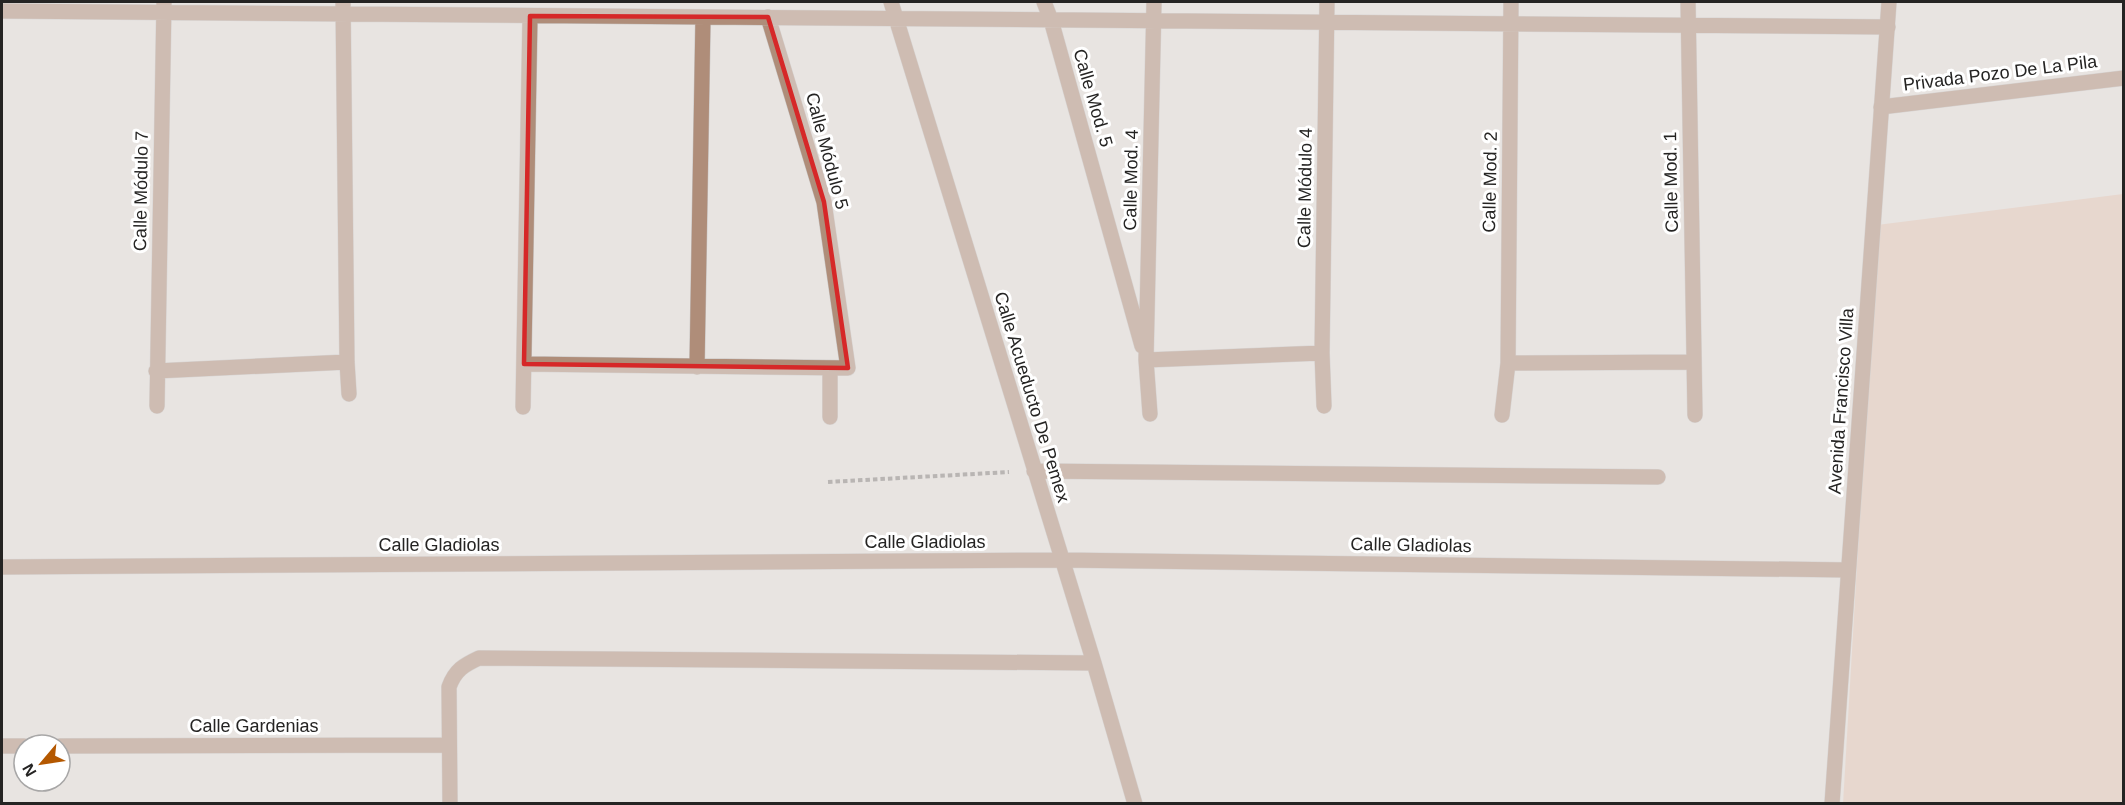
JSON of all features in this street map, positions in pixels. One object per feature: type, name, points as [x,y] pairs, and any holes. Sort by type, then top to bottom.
[{"type":"street","name":"Calle Acueducto De Pemex","points":[[891,2],[1094,663],[1135,804]]},
{"type":"street","name":"Calle Mod. 5","points":[[1044,2],[1146,360]]},
{"type":"street","name":"Calle Mod. 4","points":[[1146,360],[1155,2]]},
{"type":"street","name":"Calle Módulo 4","points":[[1324,406],[1322,353],[1327,2]]},
{"type":"street","name":"Calle Mod. 2","points":[[1502,415],[1508,363],[1511,2]]},
{"type":"street","name":"Calle Mod. 1","points":[[1689,2],[1695,415]]},
{"type":"street","name":"Avenida Francisco Villa","points":[[1832,804],[1889,2]]},
{"type":"street","points":[[2,11],[164,7],[343,8],[530,16],[1887,27]]},
{"type":"street","name":"Calle Módulo 7","points":[[157,406],[164,7]]},
{"type":"street","points":[[343,8],[346,362],[349,394]]},
{"type":"street","points":[[523,407],[530,16]]},
{"type":"street","points":[[697,367],[703,17]]},
{"type":"street","name":"Calle Módulo 5","points":[[768,18],[824,202],[848,368],[830,368]]},
{"type":"street","name":"Privada Pozo De La Pila","points":[[1881,107],[2124,78]]},
{"type":"street","points":[[1150,414],[1146,360],[1322,353]]},
{"type":"street","points":[[156,371],[346,362]]},
{"type":"street","points":[[1508,363],[1694,362]]},
{"type":"street","points":[[524,364],[830,368],[830,417]]},
{"type":"street","points":[[1034,471],[1658,477]]},
{"type":"street","name":"Calle Gladiolas","points":[[2,567],[1062,560],[1848,570]]},
{"type":"street","points":[[450,804],[449,687],[453,674],[479,658],[1094,663]]},
{"type":"street","name":"Calle Gardenias","points":[[72,746],[449,745]]},
{"type":"path","points":[[828,482],[1034,471]]},
{"type":"highlighted area","points":[[530,16],[768,17],[824,202],[848,368],[524,364]]},
{"type":"shaded area","points":[[2123,194],[2123,803],[1843,804],[1877,225]]}]
